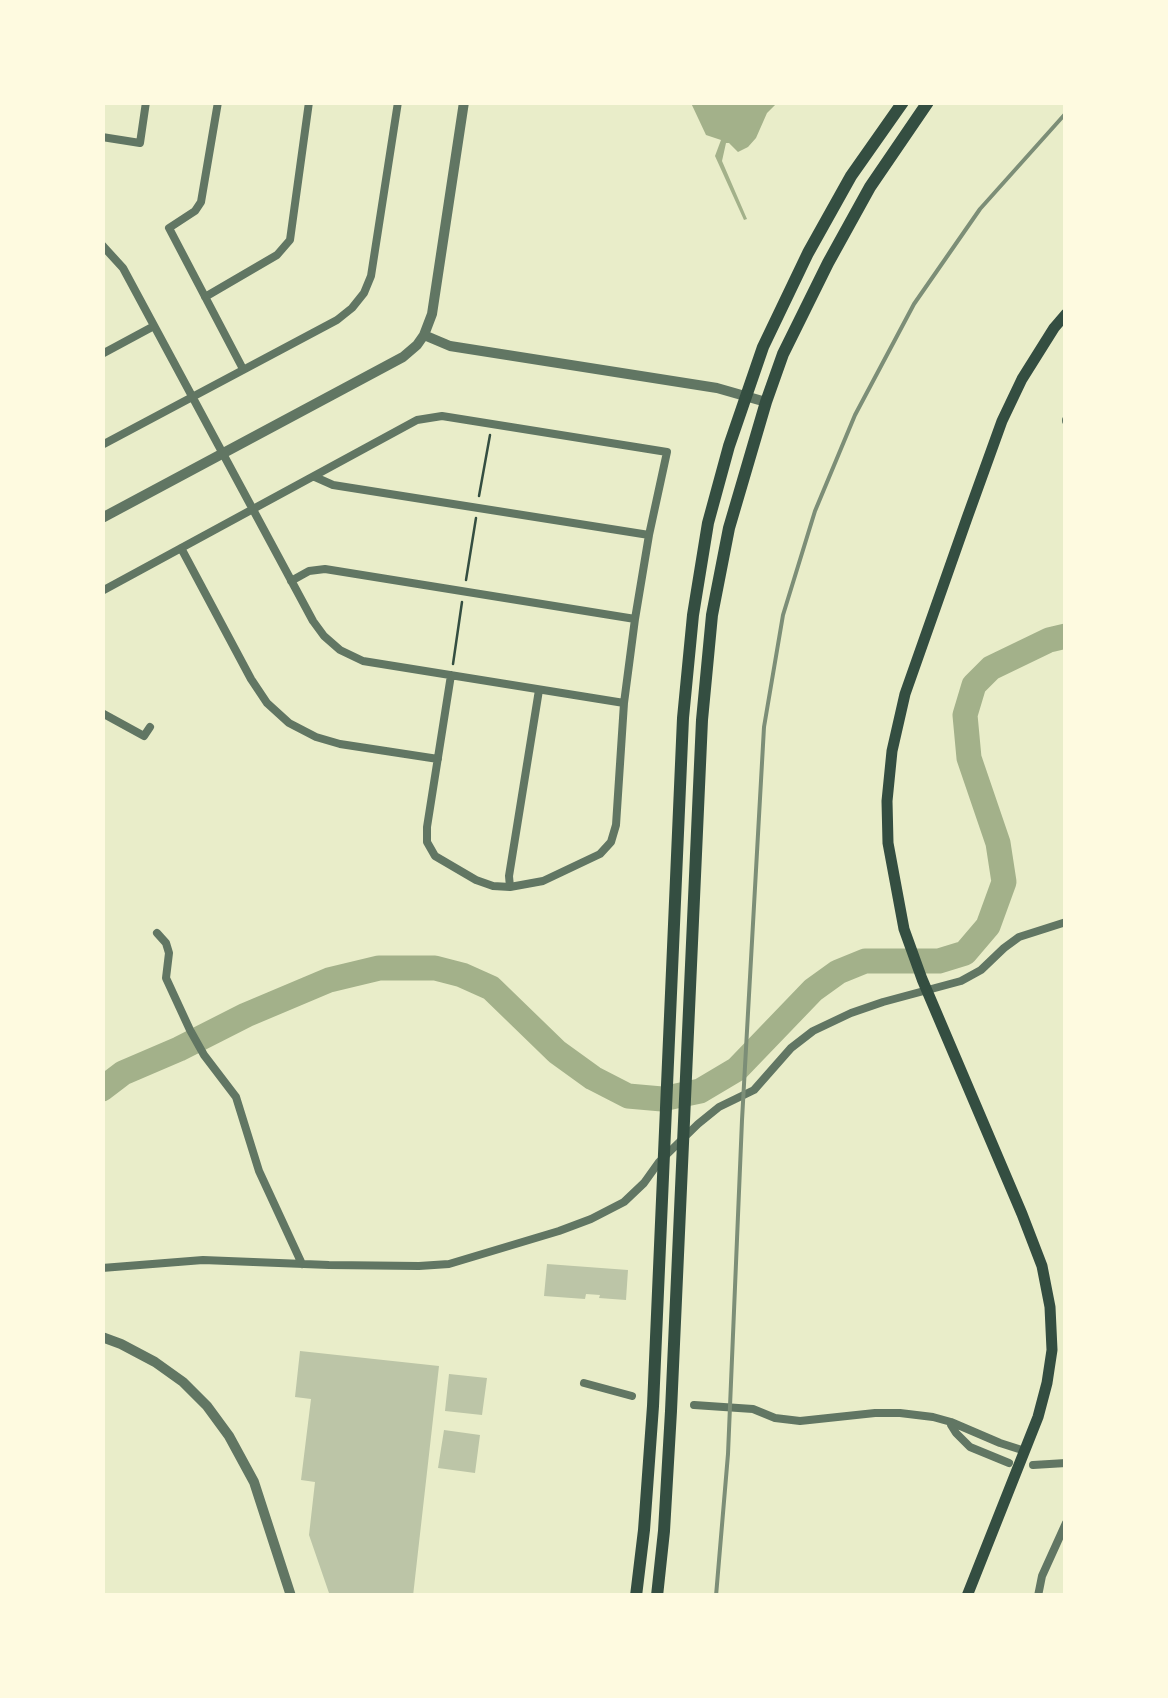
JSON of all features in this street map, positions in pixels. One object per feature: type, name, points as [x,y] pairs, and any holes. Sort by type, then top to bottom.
[{"type":"highway","points":[[636,1596],[647,1495],[682,718],[692,616],[708,522],[728,446],[763,346],[808,252],[851,176],[903,102]]},
{"type":"highway","points":[[656,1596],[664,1530],[702,720],[712,615],[729,528],[783,354],[870,186],[928,102]]},
{"type":"main road","points":[[967,1596],[1026,1451],[1047,1384],[1052,1350],[1050,1308],[1042,1266],[1022,1214],[904,929],[888,843],[887,801],[892,752],[905,694],[1002,421],[1022,379],[1066,314]]},
{"type":"street","points":[[102,137],[140,143],[146,102]]},
{"type":"street","points":[[218,102],[201,202],[195,211],[170,228],[243,368]]},
{"type":"street","points":[[205,298],[277,255],[290,240],[309,102]]},
{"type":"street","points":[[102,445],[337,320],[352,308],[364,293],[370,276],[398,102]]},
{"type":"street","points":[[102,518],[403,357],[424,335],[432,314],[464,102]]},
{"type":"street","points":[[102,245],[123,268],[324,636],[340,650],[363,661],[624,703]]},
{"type":"street","points":[[102,261],[112,256]]},
{"type":"street","points":[[102,354],[154,326]]},
{"type":"street","points":[[424,335],[450,346],[698,385],[766,402]]},
{"type":"street","points":[[102,591],[417,420],[442,416],[667,452],[648,535],[635,619],[624,703],[616,825],[611,842],[600,854],[543,881],[510,888],[476,880],[435,856],[427,842],[426,826],[451,675]]},
{"type":"street","points":[[314,477],[333,485],[648,535]]},
{"type":"street","points":[[181,548],[251,679],[267,702],[289,722],[316,737],[340,744],[438,759]]},
{"type":"street","points":[[291,581],[309,571],[324,569],[635,619]]},
{"type":"street","points":[[510,888],[539,690]]},
{"type":"street","points":[[102,713],[144,736],[150,728]]},
{"type":"street","points":[[102,1268],[203,1260],[449,1264],[559,1232],[624,1202],[698,1124],[754,1090],[791,1048],[813,1031],[867,1008],[960,981],[981,970],[1019,937],[1066,922]]},
{"type":"street","points":[[157,933],[169,953],[166,978],[190,1030],[236,1097],[259,1172],[302,1264]]},
{"type":"street","points":[[102,1337],[155,1362],[207,1406],[254,1482],[292,1596]]},
{"type":"street","points":[[584,1383],[632,1396]]},
{"type":"street","points":[[694,1405],[752,1408],[775,1418],[800,1421],[900,1413],[951,1422],[1026,1451]]},
{"type":"street","points":[[951,1422],[970,1447],[1009,1463]]},
{"type":"street","points":[[1033,1465],[1066,1463]]},
{"type":"street","points":[[1038,1596],[1042,1576],[1066,1523]]},
{"type":"path","points":[[451,675],[492,423]]},
{"type":"shaded area","points":[[691,103],[777,103],[748,147],[738,152],[726,143],[722,161],[747,219],[744,220],[715,156],[721,140],[706,135]]},
{"type":"building","points":[[547,1264],[628,1270],[626,1300],[586,1294],[585,1299],[544,1296]]},
{"type":"building","points":[[300,1351],[439,1366],[413,1596],[329,1593],[309,1535],[315,1482],[301,1480],[311,1399],[295,1397]]},
{"type":"building","points":[[449,1374],[487,1378],[482,1415],[445,1411]]},
{"type":"building","points":[[444,1430],[480,1435],[475,1473],[438,1468]]},
{"type":"waterway","points":[[102,1089],[123,1073],[329,980],[379,968],[435,968],[491,988],[557,1052],[593,1078],[628,1096],[662,1099],[700,1091],[737,1069],[813,990],[838,972],[865,961],[939,961],[965,953],[988,926],[1004,882],[998,843],[969,758],[965,715],[974,685],[991,668],[1066,636]]},
{"type":"railway","points":[[716,1596],[728,1454],[764,727],[783,615],[815,511],[855,415],[914,304],[980,209],[1066,113]]}]
